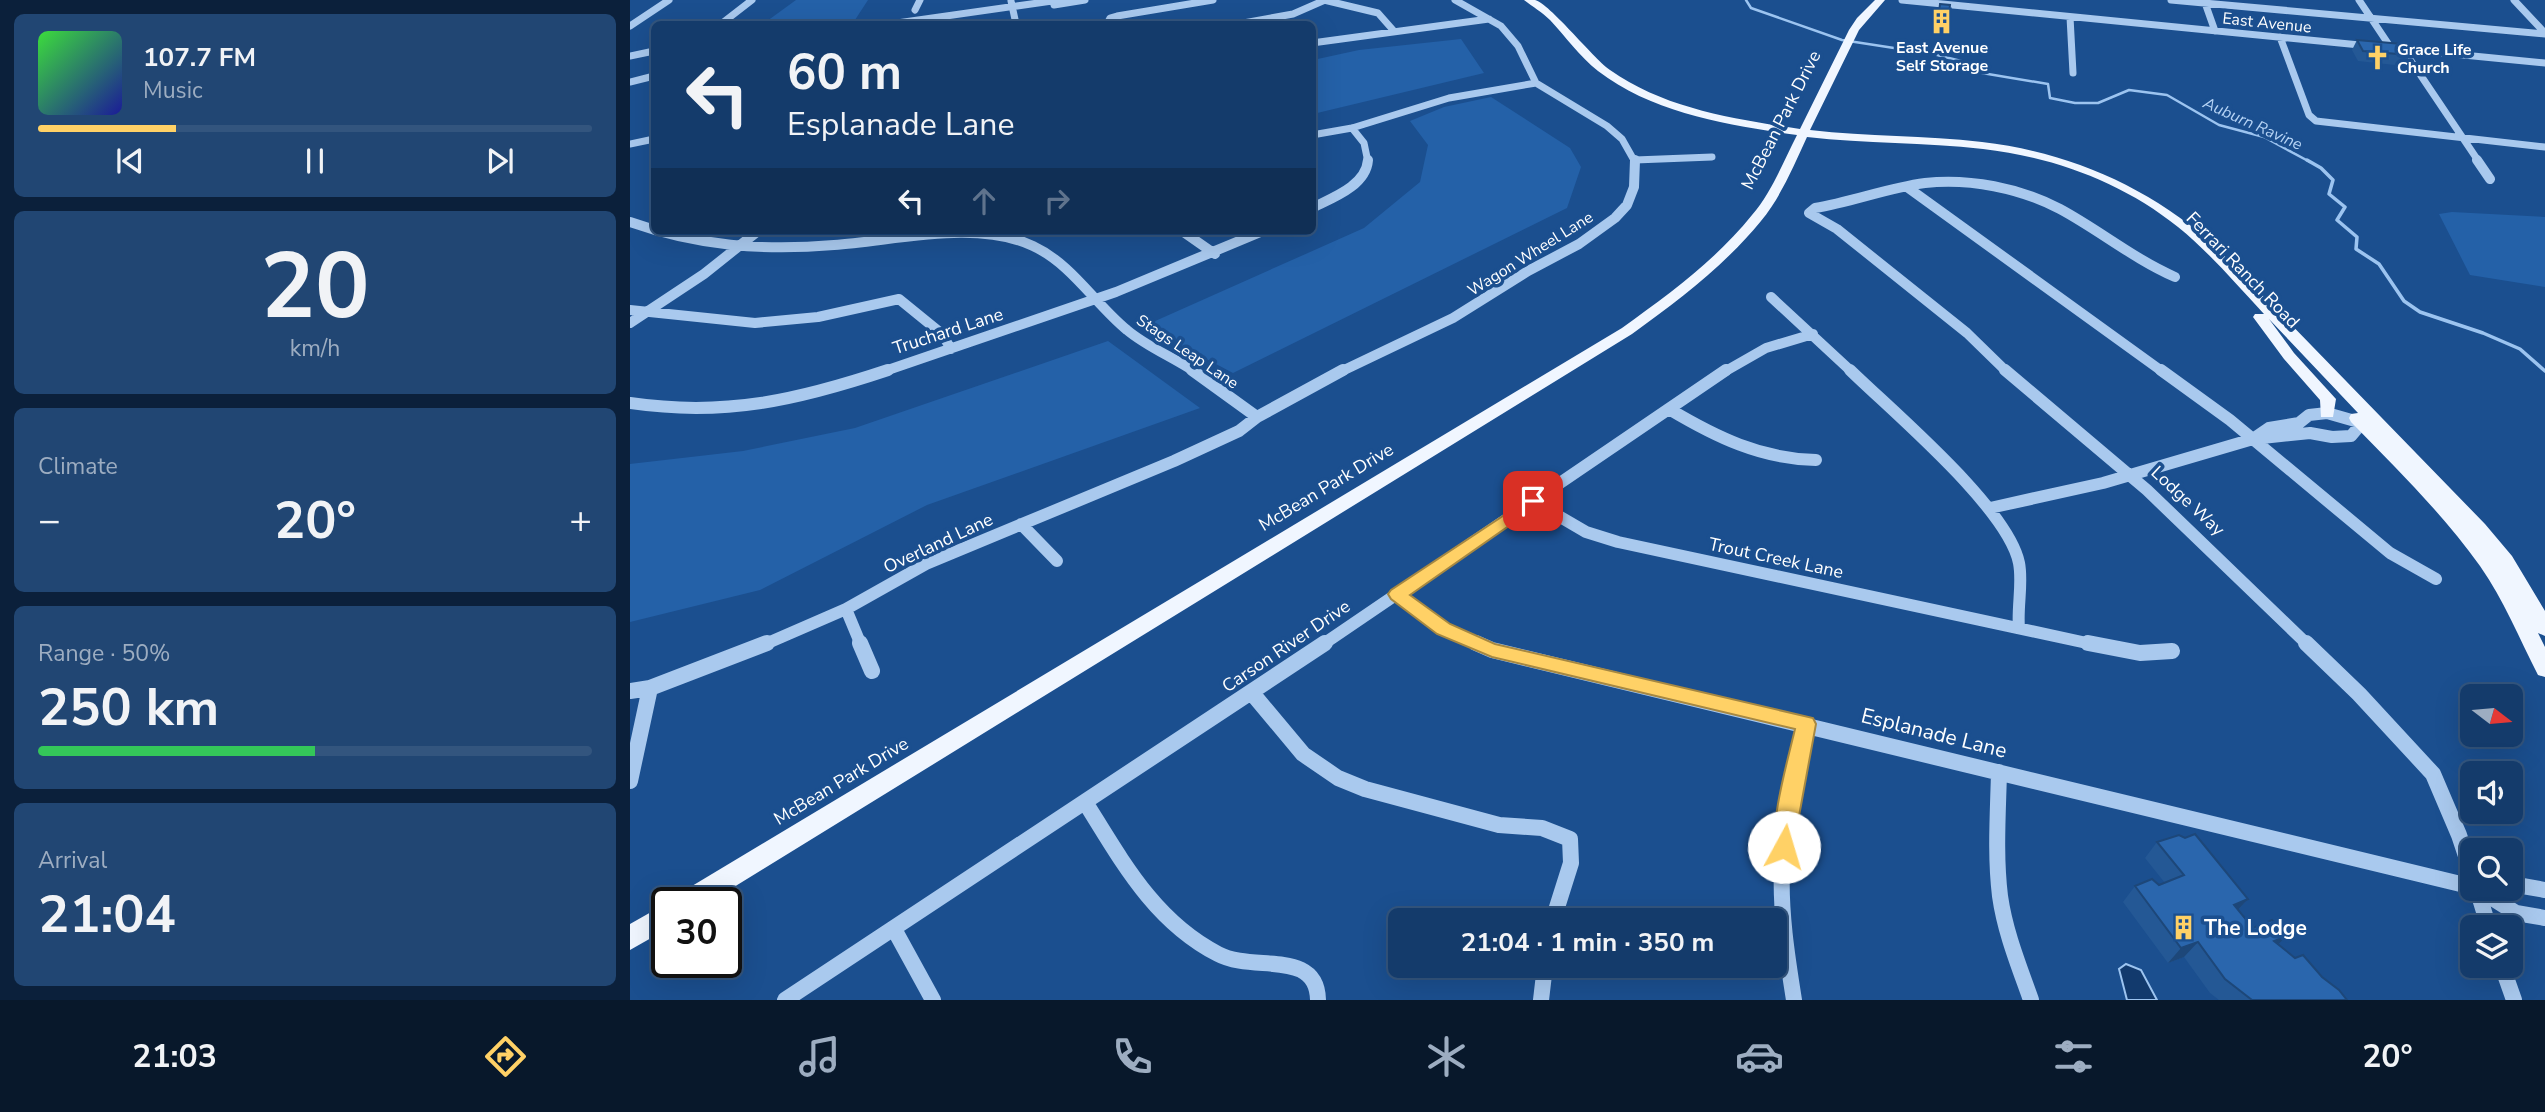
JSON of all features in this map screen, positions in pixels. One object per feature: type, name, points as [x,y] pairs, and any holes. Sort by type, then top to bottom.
[{"type":"main road","name":"Ferrari Ranch Road","points":[[1530,0],[1554,16],[1577,46],[1606,72],[1639,91],[1690,111],[1696,116],[1725,124],[1802,134],[1984,145],[2055,160],[2116,182],[2140,194],[2187,227],[2369,422],[2485,561],[2508,595],[2545,669]]},
{"type":"main road","name":"McBean Park Drive","points":[[712,887],[1315,523],[1648,317],[1696,281],[1746,232],[1775,191],[1854,30],[1860,20],[1881,0]]},
{"type":"main road","name":"Ferrari Ranch Road","points":[[1802,134],[1871,147],[1984,153],[2050,166],[2130,197],[2174,228],[2260,317],[2479,529],[2505,562],[2545,628]]},
{"type":"main road","points":[[2260,317],[2289,356],[2328,399],[2327,413]]},
{"type":"main road","points":[[630,938],[651,925]]},
{"type":"street","points":[[630,26],[669,0]]},
{"type":"street","points":[[725,21],[752,0]]},
{"type":"street","points":[[915,10],[920,0]]},
{"type":"street","points":[[912,21],[1059,0]]},
{"type":"street","points":[[935,21],[1012,7],[1086,0]]},
{"type":"street","points":[[1108,21],[1117,16],[1213,0]]},
{"type":"street","points":[[1254,21],[1293,14],[1325,0],[1378,13],[1393,30]]},
{"type":"street","points":[[1455,0],[1489,19],[1510,36],[1536,83],[1607,126],[1622,139],[1635,160],[1712,157]]},
{"type":"street","name":"East Avenue","points":[[1902,0],[2049,12],[2545,63]]},
{"type":"street","points":[[2171,0],[2545,34]]},
{"type":"street","points":[[2359,0],[2391,48]]},
{"type":"street","points":[[2514,0],[2545,34]]},
{"type":"street","points":[[2204,2],[2215,31]]},
{"type":"street","points":[[2070,16],[2073,73]]},
{"type":"street","points":[[1316,42],[1489,19]]},
{"type":"street","points":[[2280,37],[2309,115],[2316,121],[2545,147]]},
{"type":"street","points":[[2403,49],[2490,180]]},
{"type":"street","points":[[630,56],[651,52]]},
{"type":"street","points":[[630,80],[651,75]]},
{"type":"street","points":[[1316,134],[1352,128],[1449,98],[1536,83]]},
{"type":"street","points":[[1316,206],[1356,183],[1370,167],[1370,153],[1352,128]]},
{"type":"street","points":[[630,145],[651,140]]},
{"type":"street","name":"Wagon Wheel Lane","points":[[1257,417],[1363,359],[1453,318],[1598,231],[1627,205],[1634,187],[1635,160]]},
{"type":"street","points":[[1809,213],[1815,208],[1907,187],[1939,182],[1970,183],[2030,196],[2060,209],[2137,258],[2175,277]]},
{"type":"street","points":[[1907,187],[2253,439],[2390,553],[2436,579]]},
{"type":"street","name":"Lodge Way","points":[[1809,213],[1837,229],[1967,333],[2017,381],[2129,475],[2359,694],[2433,774],[2460,838]]},
{"type":"street","name":"Stags Leap Lane","points":[[630,222],[651,230]]},
{"type":"street","name":"Stags Leap Lane","points":[[663,235],[738,247],[821,246],[939,235]]},
{"type":"street","points":[[630,323],[753,235]]},
{"type":"street","name":"Stags Leap Lane","points":[[978,235],[1014,239],[1037,246],[1059,261],[1129,332],[1173,357],[1257,417]]},
{"type":"street","points":[[1188,235],[1215,254]]},
{"type":"street","name":"Truchard Lane","points":[[630,403],[673,409],[724,409],[833,386],[1099,301],[1255,235]]},
{"type":"street","points":[[1771,297],[1954,469],[1990,508],[2010,537],[2019,564],[2019,628]]},
{"type":"street","points":[[630,310],[755,323],[818,317],[899,299],[942,334],[951,349]]},
{"type":"street","name":"Carson River Drive","points":[[785,1000],[1252,692],[1738,362],[1766,348],[1813,334]]},
{"type":"street","points":[[1669,409],[1717,438],[1739,447],[1771,457],[1795,461],[1816,460]]},
{"type":"street","points":[[2253,439],[2269,428],[2299,423],[2309,415],[2327,413],[2369,422]]},
{"type":"street","name":"Overland Lane","points":[[630,691],[650,688],[747,652],[846,609],[926,565],[1174,461],[1239,431],[1257,417]]},
{"type":"street","points":[[1990,508],[2129,475],[2253,439],[2310,433],[2332,438],[2351,436],[2369,422]]},
{"type":"street","points":[[2299,423],[2310,433]]},
{"type":"street","name":"Trout Creek Lane","points":[[1533,501],[1586,532],[1618,542],[2140,653],[2172,652]]},
{"type":"street","points":[[1021,524],[1057,561]]},
{"type":"street","name":"Esplanade Lane","points":[[1397,594],[1443,629],[1492,650],[2460,884]]},
{"type":"street","points":[[846,609],[872,671]]},
{"type":"street","points":[[630,781],[650,688]]},
{"type":"street","points":[[1252,692],[1303,754],[1338,778],[1365,789],[1486,821],[1542,828],[1570,839],[1571,863],[1557,908]]},
{"type":"street","points":[[1794,1000],[1787,955],[1782,868],[1789,805],[1806,724]]},
{"type":"street","points":[[1998,772],[1997,859],[2001,899],[2014,951],[2031,1000]]},
{"type":"street","points":[[1085,802],[1148,902],[1191,942],[1235,962],[1295,966],[1311,974],[1319,991],[1318,1000]]},
{"type":"street","points":[[2523,886],[2545,890]]},
{"type":"street","name":"Esplanade Lane","points":[[2497,901],[2516,913],[2545,918]]},
{"type":"street","points":[[894,929],[933,1000]]},
{"type":"street","points":[[1541,1000],[1544,978]]},
{"type":"street","points":[[2506,978],[2514,1000]]},
{"type":"shaded area","points":[[796,0],[868,0],[854,21],[767,21]]},
{"type":"shaded area","points":[[1461,39],[1484,73],[1316,113],[1316,59],[1359,50]]},
{"type":"shaded area","points":[[1491,97],[1570,148],[1581,167],[1567,208],[1233,373],[1144,326],[1364,228],[1420,182],[1428,145],[1410,121],[1444,107]]},
{"type":"shaded area","points":[[2452,212],[2545,217],[2545,287],[2470,275],[2439,214]]},
{"type":"shaded area","points":[[1108,341],[1200,408],[927,505],[760,590],[630,622],[630,464],[743,451],[855,428]]},
{"type":"shaded area","points":[[2126,964],[2141,970],[2157,1000],[2127,1000],[2119,969]]},
{"type":"building","points":[[1940,4],[1950,5],[1948,22],[1938,21]]},
{"type":"building","points":[[2357,40],[2402,44],[2410,55],[2363,51]]},
{"type":"building","name":"The Lodge","points":[[2195,834],[2248,899],[2234,905],[2253,928],[2272,920],[2287,936],[2274,941],[2295,958],[2303,955],[2347,1000],[2252,1000],[2225,979],[2198,942],[2181,948],[2135,886],[2152,879],[2159,885],[2184,875],[2157,842],[2179,835],[2185,838]]},
{"type":"waterway","name":"Auburn Ravine","points":[[1746,0],[1751,8],[1842,40],[1933,54],[1965,62],[1982,73],[2048,84],[2050,98],[2075,103],[2098,103],[2129,90],[2167,95],[2219,125],[2264,137],[2310,162]]},
{"type":"waterway","name":"Auburn Ravine","points":[[2307,160],[2321,168],[2333,180],[2329,194],[2345,207],[2337,220],[2357,237],[2356,249],[2379,264],[2404,301],[2420,312],[2483,333],[2520,349],[2545,371]]},
{"type":"place","name":"East Avenue Self Storage","points":[[1942,21]]},
{"type":"place","name":"Grace Life Church","points":[[2377,58]]},
{"type":"place","name":"The Lodge","points":[[2184,928]]},
{"type":"route","points":[[1533,501],[1397,594],[1443,629],[1492,650],[1806,724],[1789,805],[1784,847]]}]
